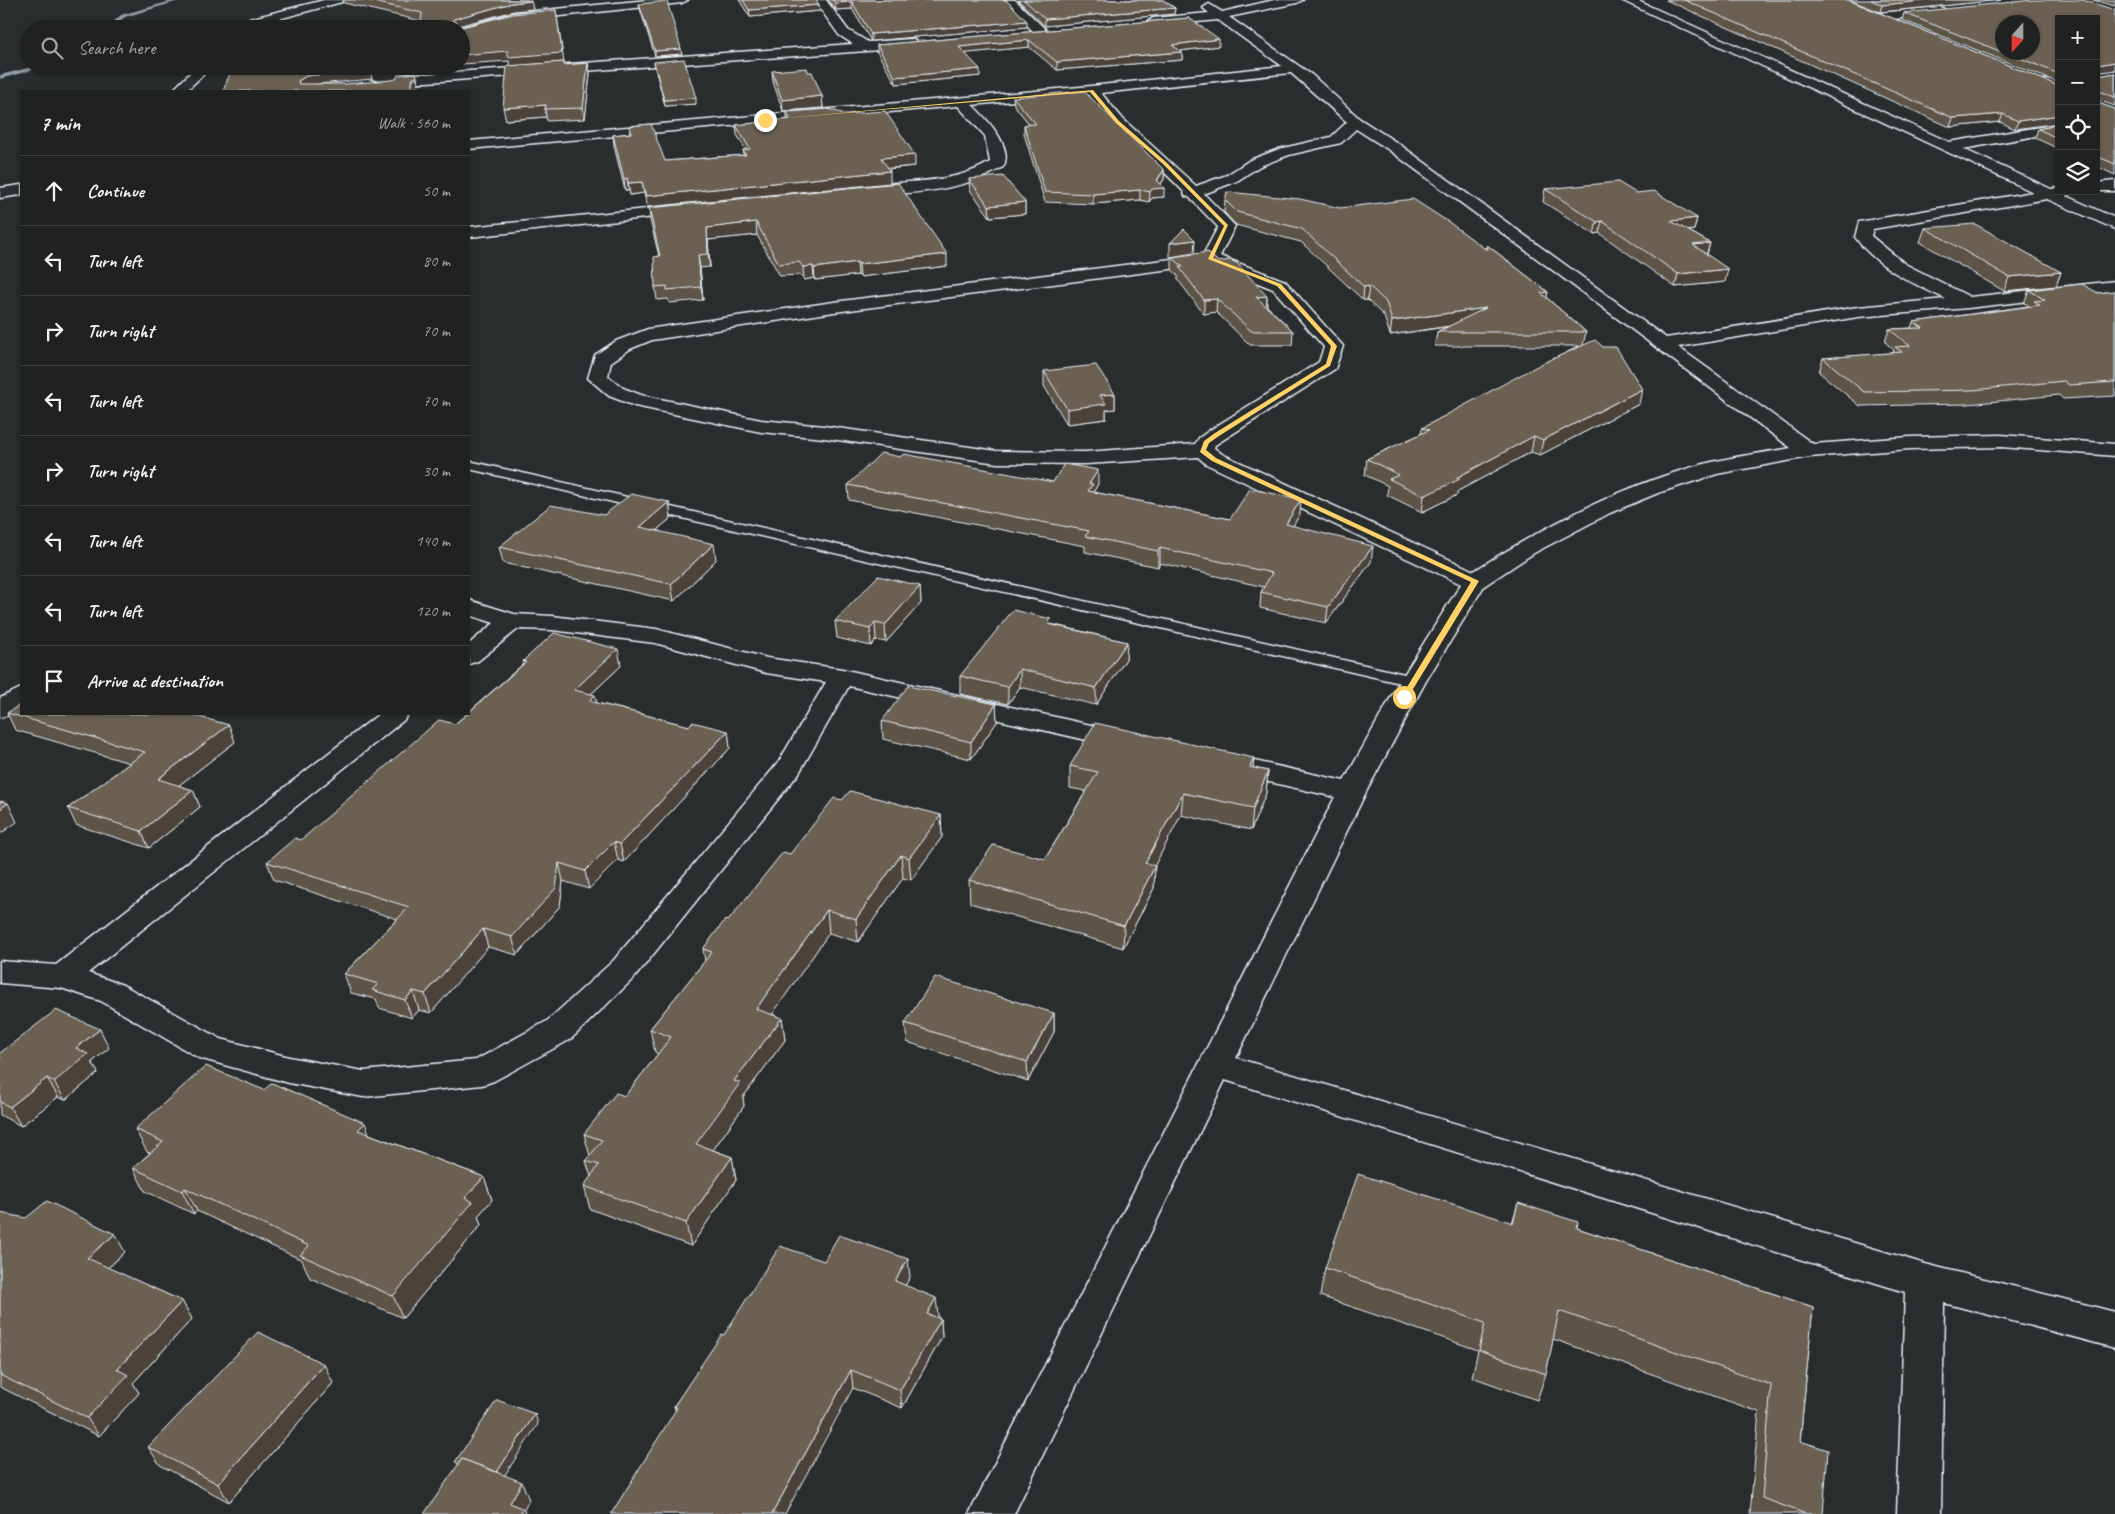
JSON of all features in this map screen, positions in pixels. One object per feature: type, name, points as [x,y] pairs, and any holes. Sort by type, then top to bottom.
[{"type":"street","points":[[261,20],[338,0]]},
{"type":"street","points":[[470,29],[514,17],[682,0]]},
{"type":"street","points":[[820,0],[830,11],[843,32],[867,47]]},
{"type":"street","points":[[1008,0],[1046,31],[1021,33]]},
{"type":"street","points":[[1198,0],[1292,69],[1308,78],[1355,122],[1557,265],[1809,451]]},
{"type":"street","points":[[1140,23],[1219,16],[1258,6],[1297,0]]},
{"type":"street","points":[[1627,0],[2046,194],[2115,224]]},
{"type":"street","points":[[1905,28],[1873,15],[1953,9]]},
{"type":"street","points":[[470,75],[925,42]]},
{"type":"street","points":[[470,146],[1091,90],[1292,69]]},
{"type":"street","points":[[180,90],[195,75]]},
{"type":"street","points":[[376,75],[427,78]]},
{"type":"street","points":[[366,87],[427,78],[466,75]]},
{"type":"street","points":[[2055,82],[2038,82],[2055,88]]},
{"type":"street","points":[[1091,90],[1118,122],[1164,163],[1191,193],[1227,226],[1210,258]]},
{"type":"street","points":[[849,193],[957,182],[985,173],[998,164],[998,148],[986,126],[962,102]]},
{"type":"street","points":[[1191,193],[1232,178],[1255,163],[1284,152],[1336,140],[1355,122]]},
{"type":"street","points":[[1946,147],[2055,129]]},
{"type":"street","points":[[2100,188],[2115,186]]},
{"type":"street","points":[[0,193],[20,190]]},
{"type":"street","points":[[1968,303],[1910,276],[1894,264],[1863,237],[1865,224],[2055,193]]},
{"type":"street","points":[[470,232],[703,208]]},
{"type":"street","points":[[1202,450],[1206,442],[1217,434],[1328,365],[1334,346],[1279,285],[1210,258],[834,307],[648,335],[623,344],[602,359],[598,378],[616,392],[635,400],[761,426],[824,432],[997,457],[1086,458],[1202,450],[1214,459],[1475,581]]},
{"type":"street","points":[[1662,344],[1858,312],[1968,303],[2115,286]]},
{"type":"street","points":[[991,1514],[1352,792],[1413,681],[1475,581],[1526,548],[1593,512],[1650,488],[1713,468],[1809,451],[1910,443],[2001,441],[2115,450]]},
{"type":"street","points":[[470,607],[512,621],[552,623],[656,636],[766,665],[842,677],[1150,747]]},
{"type":"street","points":[[470,655],[512,621]]},
{"type":"street","points":[[0,972],[62,977],[112,993],[211,1050],[289,1070],[363,1084],[482,1072],[560,1030],[624,969],[789,767],[842,677]]},
{"type":"street","points":[[0,709],[20,697]]},
{"type":"street","points":[[62,977],[395,715]]},
{"type":"street","points":[[1208,760],[1352,792]]},
{"type":"street","points":[[1215,1064],[1925,1281],[2115,1330]]},
{"type":"street","points":[[1919,1514],[1925,1281]]},
{"type":"lane","points":[[470,466],[1413,681]]},
{"type":"building","points":[[365,0],[531,1],[512,3],[453,20],[421,20],[422,13]]},
{"type":"building","points":[[743,0],[816,0],[819,5],[749,10]]},
{"type":"building","points":[[832,0],[1006,0],[1027,21],[871,34],[852,2],[835,3]]},
{"type":"building","points":[[1024,0],[1163,0],[1175,8],[1045,19]]},
{"type":"building","points":[[1684,0],[1848,0],[2055,84],[2055,116],[2018,121],[2003,114],[1953,118]]},
{"type":"building","points":[[1871,0],[1930,0],[1882,5]]},
{"type":"building","points":[[2033,0],[2083,0],[2115,10],[2115,62],[2100,65],[2100,15],[2055,15],[2055,72],[2025,60],[2040,60],[2040,15],[1995,15],[1995,49],[1904,13]]},
{"type":"building","points":[[667,1],[681,49],[655,51],[639,4]]},
{"type":"building","points":[[556,10],[562,53],[508,57],[508,51],[470,54],[470,25],[513,14]]},
{"type":"building","points":[[1189,18],[1219,39],[1172,45],[1182,52],[1057,62],[1029,40],[959,47],[980,69],[895,77],[877,45]]},
{"type":"building","points":[[684,59],[696,98],[664,100],[654,62]]},
{"type":"building","points":[[564,62],[564,65],[588,63],[583,108],[545,109],[546,105],[503,108],[507,66]]},
{"type":"building","points":[[807,68],[808,72],[812,72],[822,96],[782,100],[772,71]]},
{"type":"building","points":[[2115,73],[2115,97],[2100,92],[2100,76]]},
{"type":"building","points":[[229,75],[317,75],[306,76],[298,81],[299,84],[346,84],[391,80],[396,79],[398,75],[416,75],[417,78],[413,78],[411,90],[223,90]]},
{"type":"building","points":[[1084,91],[1164,170],[1157,180],[1164,188],[1152,189],[1150,192],[1140,190],[1093,194],[1045,192],[1024,125],[1036,124],[1013,97]]},
{"type":"building","points":[[2100,104],[2115,109],[2115,164],[2100,158]]},
{"type":"building","points":[[828,109],[845,114],[885,111],[915,155],[881,158],[890,171],[646,196],[642,182],[628,183],[627,178],[624,179],[613,135],[631,133],[629,126],[651,124],[665,161],[746,155],[743,150],[750,149],[736,125],[790,119],[787,112]]},
{"type":"building","points":[[2055,126],[2055,137],[2038,129]]},
{"type":"building","points":[[1003,176],[1025,202],[989,206],[969,179]]},
{"type":"building","points":[[1618,182],[1636,193],[1654,191],[1697,218],[1671,221],[1710,243],[1693,245],[1728,269],[1678,274],[1602,221],[1597,222],[1545,189]]},
{"type":"building","points":[[898,183],[947,254],[814,268],[813,266],[803,267],[799,262],[779,264],[756,222],[707,228],[708,254],[698,255],[701,287],[667,290],[667,286],[655,287],[654,257],[660,256],[649,208]]},
{"type":"building","points":[[1227,192],[1300,199],[1340,208],[1413,199],[1484,248],[1488,249],[1487,245],[1548,292],[1541,293],[1586,332],[1437,332],[1486,308],[1392,321],[1386,302],[1369,286],[1364,287],[1302,229],[1237,212],[1225,200]]},
{"type":"building","points":[[1975,224],[2061,272],[2009,277],[1925,228]]},
{"type":"building","points":[[1184,229],[1195,240],[1170,243]]},
{"type":"building","points":[[1208,252],[1218,262],[1230,260],[1237,263],[1267,296],[1256,297],[1293,331],[1251,331],[1217,299],[1204,300],[1179,267],[1183,267],[1172,257]]},
{"type":"building","points":[[2082,284],[2098,293],[2115,291],[2115,382],[2069,385],[2064,381],[1973,390],[1864,392],[1823,358],[1902,352],[1895,347],[1910,346],[1889,329],[1923,328],[1913,322],[2040,305],[2034,301],[2045,300],[2029,290]]},
{"type":"building","points":[[1595,340],[1603,347],[1616,347],[1642,389],[1543,440],[1534,436],[1456,478],[1460,479],[1424,496],[1389,479],[1399,475],[1367,459],[1429,430],[1422,428],[1541,364]]},
{"type":"building","points":[[1096,365],[1115,394],[1100,395],[1106,404],[1067,409],[1044,371]]},
{"type":"building","points":[[881,453],[900,457],[904,454],[1053,482],[1064,464],[1098,470],[1089,484],[1093,484],[1088,491],[1230,519],[1250,489],[1301,499],[1286,524],[1373,546],[1328,607],[1261,592],[1272,573],[1160,548],[1158,551],[1085,536],[1089,531],[848,485]]},
{"type":"building","points":[[631,494],[669,502],[640,527],[714,544],[671,584],[499,547],[551,505],[604,515]]},
{"type":"building","points":[[878,576],[920,586],[885,625],[875,623],[870,629],[835,621]]},
{"type":"building","points":[[1013,610],[1051,619],[1048,624],[1127,642],[1096,688],[1020,669],[1008,687],[960,676]]},
{"type":"building","points":[[554,633],[618,649],[574,690],[595,695],[589,701],[689,726],[692,722],[728,731],[620,844],[614,842],[585,871],[559,863],[556,888],[512,937],[483,929],[425,994],[413,991],[405,1000],[372,990],[378,984],[344,974],[409,907],[267,862],[295,838],[301,840],[439,720],[455,724],[466,715],[470,715],[470,711],[526,662],[523,661]]},
{"type":"building","points":[[908,686],[996,704],[971,742],[882,721]]},
{"type":"building","points":[[20,705],[20,715],[193,715],[229,725],[158,779],[193,790],[141,831],[68,808],[145,752],[7,713]]},
{"type":"building","points":[[1095,723],[1254,758],[1250,767],[1268,771],[1253,808],[1183,793],[1145,863],[1155,866],[1124,926],[969,880],[993,845],[1045,859],[1098,772],[1070,766]]},
{"type":"building","points":[[850,791],[941,815],[909,858],[901,855],[856,919],[827,910],[756,1009],[782,1018],[734,1081],[740,1083],[696,1144],[732,1157],[686,1223],[584,1186],[599,1165],[586,1161],[602,1140],[584,1134],[616,1093],[625,1096],[671,1037],[650,1029],[712,952],[703,949],[783,852],[790,854],[834,798],[842,800]]},
{"type":"building","points":[[0,801],[8,803],[0,809]]},
{"type":"building","points":[[935,977],[1054,1013],[1027,1062],[905,1023]]},
{"type":"building","points":[[56,1010],[100,1029],[76,1048],[88,1054],[54,1082],[47,1078],[10,1107],[0,1102],[0,1053]]},
{"type":"building","points":[[206,1066],[264,1090],[272,1083],[365,1123],[358,1130],[484,1177],[465,1198],[473,1202],[393,1296],[300,1255],[309,1246],[185,1188],[182,1191],[133,1168],[163,1142],[135,1129]]},
{"type":"building","points":[[1358,1174],[1513,1223],[1518,1203],[1578,1222],[1577,1228],[1813,1307],[1800,1441],[1828,1450],[1823,1514],[1806,1514],[1762,1498],[1771,1385],[1559,1311],[1546,1374],[1479,1350],[1485,1323],[1325,1268]]},
{"type":"building","points":[[47,1201],[115,1234],[87,1258],[182,1301],[117,1369],[128,1375],[87,1418],[0,1375],[0,1213],[26,1218]]},
{"type":"building","points":[[839,1235],[908,1259],[895,1281],[936,1298],[927,1314],[941,1319],[900,1390],[851,1370],[772,1514],[611,1514],[677,1408],[674,1406],[722,1334],[724,1335],[780,1246],[824,1261]]},
{"type":"building","points":[[258,1332],[324,1364],[218,1484],[148,1447]]},
{"type":"building","points":[[497,1400],[535,1414],[497,1472],[462,1459],[459,1464],[455,1462]]},
{"type":"building","points":[[462,1459],[522,1482],[510,1503],[523,1509],[519,1514],[424,1514]]},
{"type":"waterway","points":[[118,20],[123,16],[180,0]]},
{"type":"waterway","points":[[0,77],[20,72]]},
{"type":"route","points":[[765,120],[1091,90],[1118,122],[1164,163],[1191,193],[1227,226],[1210,258],[1279,285],[1334,346],[1328,365],[1217,434],[1206,442],[1202,450],[1214,459],[1475,581],[1404,697]]}]
